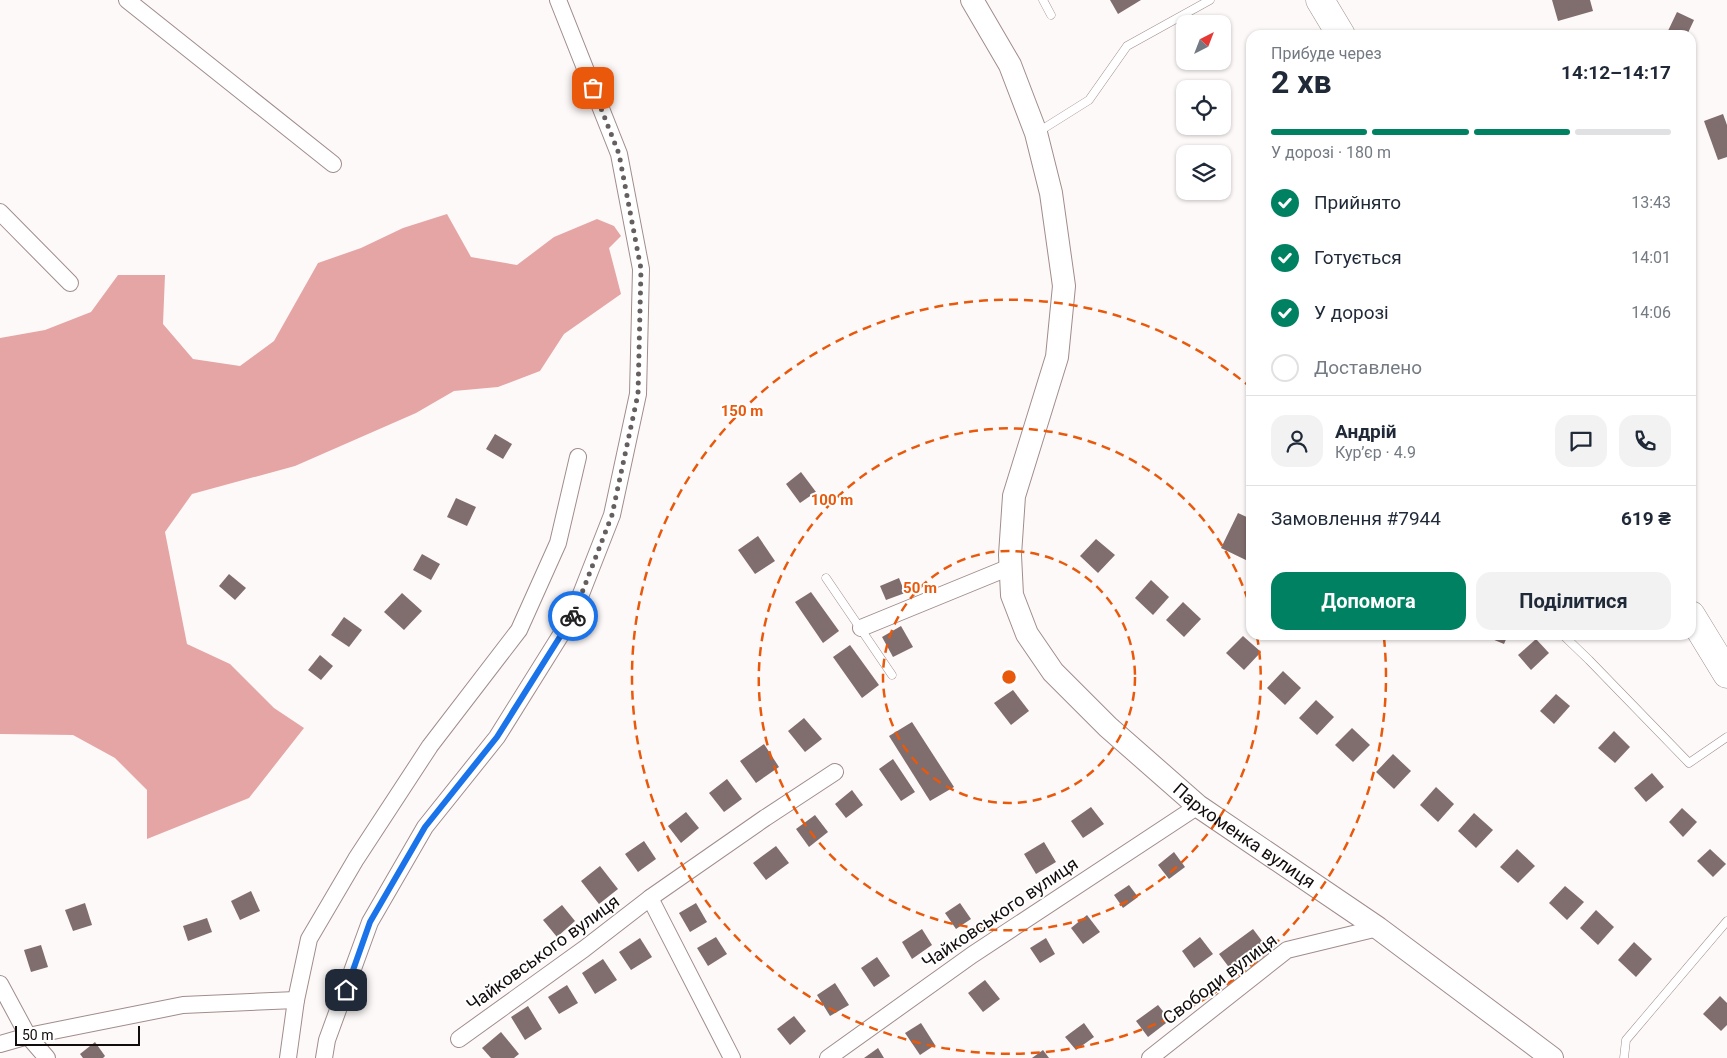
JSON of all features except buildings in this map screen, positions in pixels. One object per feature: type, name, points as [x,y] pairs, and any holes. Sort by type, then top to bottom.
[{"type":"highway","points":[[1320,0],[1339,30]]},
{"type":"highway","points":[[1696,623],[1727,674]]},
{"type":"main road","name":"Пархоменка вулиця","points":[[972,0],[1010,65],[1036,133],[1051,193],[1064,286],[1056,357],[1014,496],[1010,561],[1012,594],[1027,634],[1053,672],[1108,727],[1198,806],[1378,928],[1552,1058]]},
{"type":"street","points":[[127,0],[333,164]]},
{"type":"street","points":[[142,0],[148,17]]},
{"type":"street","points":[[324,1058],[327,1040],[370,922],[425,827],[497,737],[572,616],[612,515],[638,394],[641,269],[619,154],[558,0]]},
{"type":"street","points":[[0,212],[70,283]]},
{"type":"street","points":[[288,1058],[296,1000],[309,939],[356,859],[430,746],[519,630],[558,543],[578,457]]},
{"type":"street","points":[[862,628],[1010,561]]},
{"type":"street","name":"Чайковського вулиця","points":[[459,1039],[584,949],[650,898],[835,772]]},
{"type":"street","name":"Чайковського вулиця","points":[[828,1058],[972,955],[1198,806]]},
{"type":"street","points":[[650,898],[732,1058]]},
{"type":"street","name":"Свободи вулиця","points":[[1150,1058],[1288,950],[1378,928]]},
{"type":"street","points":[[0,984],[28,1036],[47,1058]]},
{"type":"street","points":[[0,1044],[28,1036],[183,1005],[296,1000]]},
{"type":"lane","points":[[1042,0],[1051,15]]},
{"type":"lane","points":[[1036,133],[1089,100],[1127,46],[1210,0]]},
{"type":"lane","points":[[826,578],[892,674]]},
{"type":"lane","points":[[1567,640],[1689,763],[1727,737]]},
{"type":"lane","points":[[1624,1058],[1626,1040],[1727,921]]},
{"type":"shaded area","points":[[447,214],[471,257],[517,265],[554,237],[597,219],[614,226],[621,236],[609,248],[621,294],[564,334],[540,371],[498,387],[454,391],[416,413],[295,466],[192,494],[165,532],[187,644],[230,664],[274,708],[304,728],[249,798],[147,839],[147,790],[115,758],[73,735],[0,734],[0,338],[45,330],[91,312],[118,275],[165,275],[163,324],[193,359],[240,366],[274,341],[318,263],[361,248],[403,228]]},
{"type":"way so far","points":[[573,616],[612,515],[638,394],[641,269],[619,154],[593,88]]},
{"type":"route","points":[[346,990],[370,922],[425,827],[497,737],[573,616]]}]
